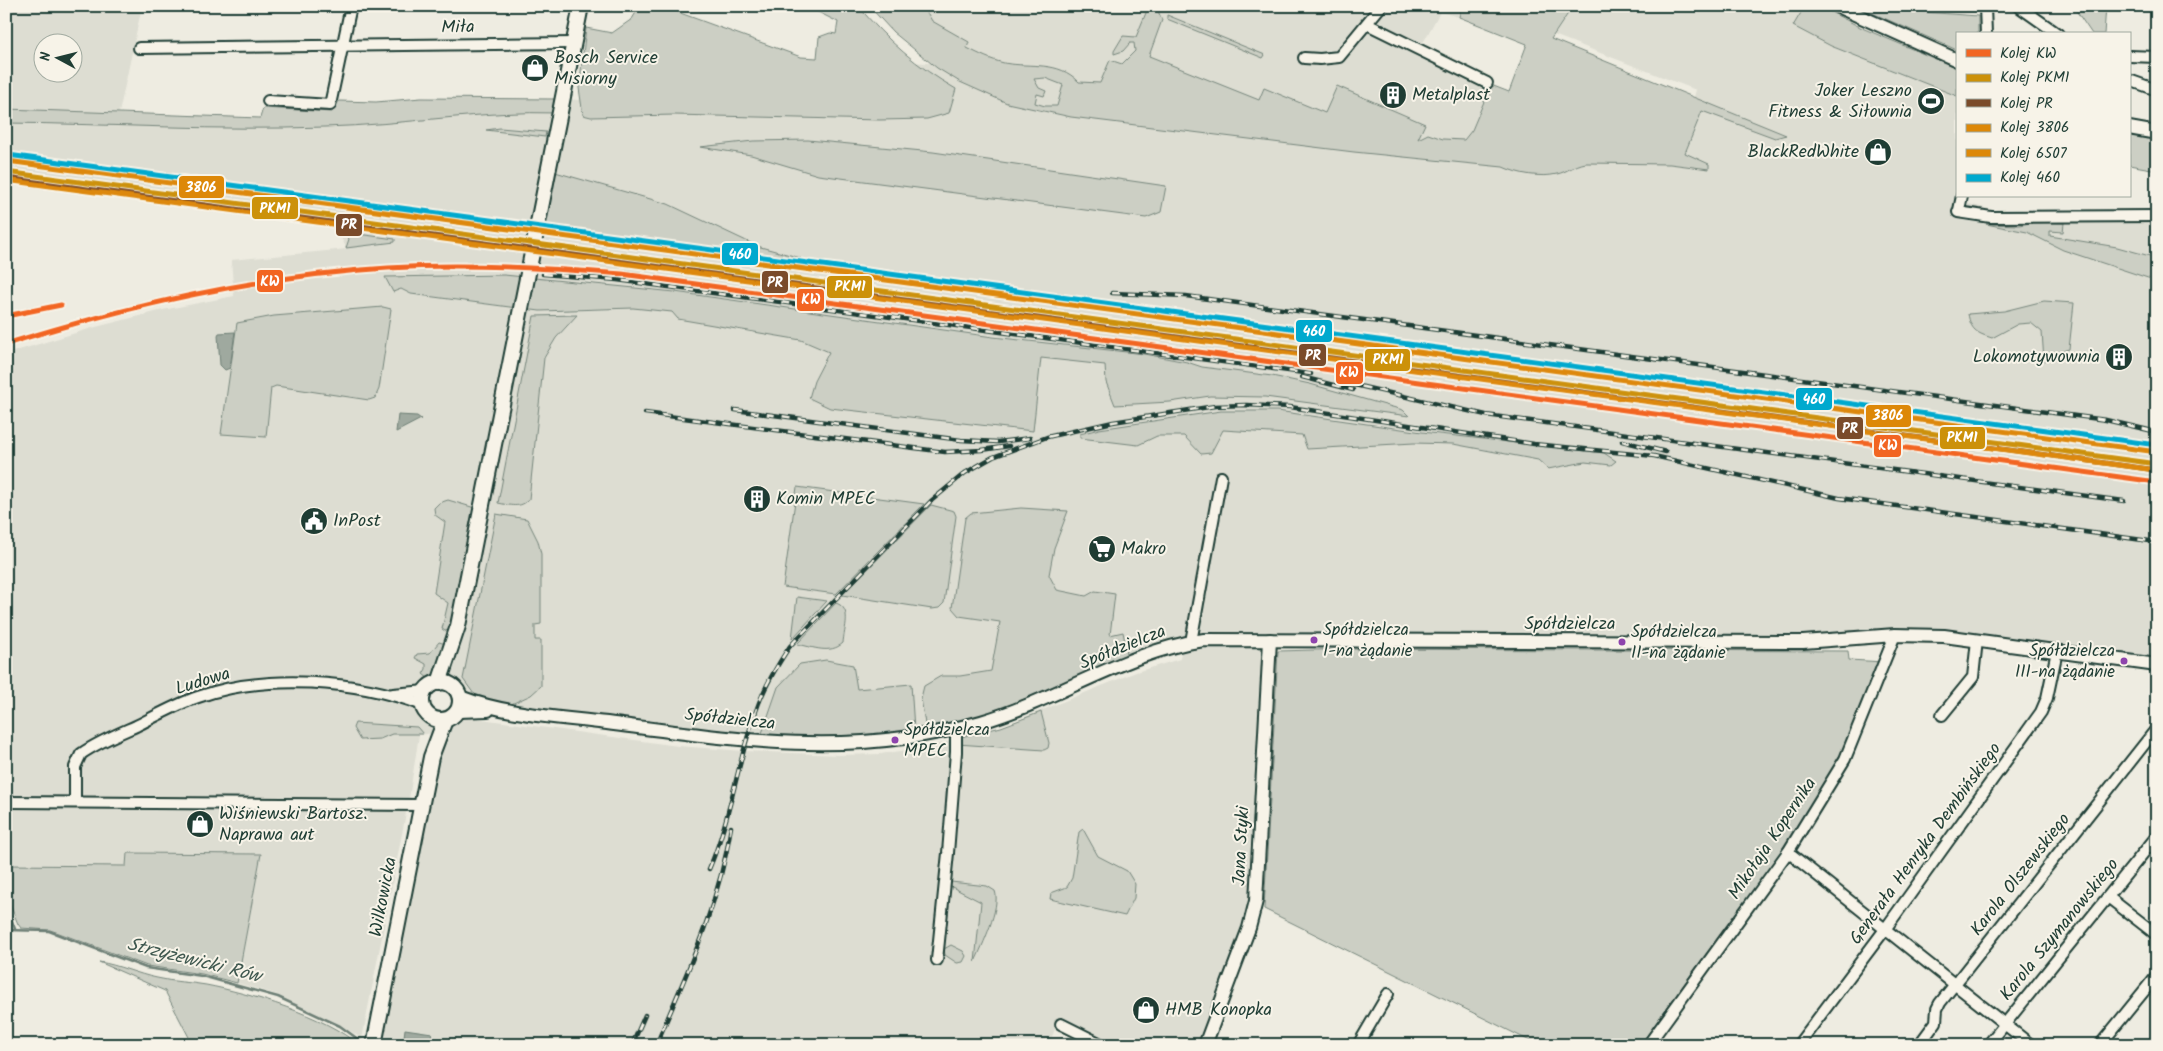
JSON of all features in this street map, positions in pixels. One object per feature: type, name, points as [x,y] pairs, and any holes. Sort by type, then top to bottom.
[{"type":"main road","points":[[445,684],[431,685],[426,691],[423,705],[438,719],[453,716],[459,704],[445,684],[581,6]]},
{"type":"main road","name":"Wilkowicka","points":[[374,1045],[438,719]]},
{"type":"street","points":[[268,101],[330,105],[351,6]]},
{"type":"street","points":[[1304,58],[1339,57],[1381,6]]},
{"type":"street","points":[[1837,6],[1956,60]]},
{"type":"street","points":[[1985,6],[1986,32]]},
{"type":"street","points":[[2018,6],[2055,32]]},
{"type":"street","points":[[1367,24],[1487,83]]},
{"type":"street","name":"Miła","points":[[139,48],[574,43]]},
{"type":"street","points":[[2130,56],[2157,56]]},
{"type":"street","points":[[2130,80],[2157,90]]},
{"type":"street","points":[[2130,128],[2157,133]]},
{"type":"street","points":[[1962,198],[1959,211],[1991,217],[2157,216]]},
{"type":"street","name":"Spółdzielcza","points":[[1191,642],[1221,477]]},
{"type":"street","name":"Spółdzielcza","points":[[459,704],[747,742],[796,745],[890,741],[956,728],[1010,712],[1116,667],[1191,642],[1270,640],[1802,642],[1895,635],[1944,636],[2157,665]]},
{"type":"street","name":"Mikołaja Kopernika","points":[[1648,1045],[1788,852],[1845,759],[1895,635]]},
{"type":"street","name":"Jana Styki","points":[[1205,1045],[1249,928],[1256,901],[1270,640]]},
{"type":"street","points":[[1942,715],[1973,676],[1976,640]]},
{"type":"street","name":"Generała Henryka Dembińskiego","points":[[1798,1045],[1886,928],[2041,712],[2047,698],[2057,652]]},
{"type":"street","name":"Ludowa","points":[[75,802],[75,767],[81,754],[198,697],[229,688],[257,684],[335,684],[393,694],[423,705]]},
{"type":"street","name":"Ludowa","points":[[393,694],[426,691]]},
{"type":"street","points":[[937,960],[948,853],[956,728]]},
{"type":"street","name":"Karola Olszewskiego","points":[[1919,1045],[1936,1022],[1937,1008],[2157,728]]},
{"type":"street","points":[[6,802],[421,805]]},
{"type":"street","name":"Karola Szymanowskiego","points":[[1988,1045],[2157,836]]},
{"type":"street","points":[[1788,852],[2031,1045]]},
{"type":"street","points":[[2108,897],[2157,936]]},
{"type":"street","points":[[2100,1045],[2157,975]]},
{"type":"street","points":[[1358,1045],[1388,994]]},
{"type":"street","points":[[1061,1024],[1103,1045]]},
{"type":"shaded area","points":[[6,6],[142,6],[119,113],[260,118],[263,108],[332,112],[339,101],[376,102],[421,98],[554,99],[871,110],[874,60],[944,64],[881,6],[1462,6],[1459,17],[1440,12],[1419,50],[1494,87],[1464,157],[1693,100],[1696,90],[1554,35],[1573,6],[1838,6],[1847,11],[1832,46],[1956,96],[1956,198],[1961,198],[1961,202],[2016,216],[2157,216],[2157,665],[1921,635],[1271,640],[1257,885],[1205,1045],[1103,1045],[1058,1023],[1048,1045],[379,1045],[441,727],[453,719],[474,718],[678,746],[839,755],[880,754],[928,747],[1001,727],[1136,672],[1180,659],[1182,644],[1007,682],[956,728],[747,742],[460,697],[451,685],[452,649],[423,698],[423,705],[429,716],[434,733],[419,735],[409,799],[6,798],[6,354],[92,328],[163,310],[234,296],[231,260],[347,249],[333,223],[6,178]],"holes":[[[401,289],[610,309],[540,311],[411,294]]]},
{"type":"shaded area","points":[[640,6],[661,6],[801,57],[817,58],[819,37],[830,33],[836,34],[838,22],[806,6],[858,6],[903,52],[928,72],[956,89],[949,113],[927,119],[880,120],[674,115],[591,117],[583,115],[579,88],[586,28],[612,33],[632,19]]},
{"type":"shaded area","points":[[869,6],[917,6],[928,14],[932,21],[969,42],[967,48],[985,57],[1004,63],[1044,66],[1062,70],[1079,82],[1100,83],[1110,60],[1122,64],[1135,51],[1134,43],[1130,43],[1123,51],[1114,54],[1123,36],[1136,37],[1148,8],[1158,11],[1162,20],[1149,56],[1259,100],[1264,88],[1325,113],[1337,86],[1425,124],[1418,139],[1428,134],[1443,139],[1464,140],[1472,130],[1491,85],[1509,92],[1527,44],[1459,17],[1462,6],[1573,6],[1551,39],[1786,135],[1775,138],[1702,111],[1685,153],[1709,164],[1709,169],[1670,164],[1586,163],[1557,174],[1544,176],[1530,175],[1503,167],[1354,152],[1071,117],[1007,103],[960,82],[937,68],[893,32]],"holes":[[[1045,78],[1063,85],[1057,106],[1045,106],[1035,103],[1037,94],[1044,96],[1046,91],[1039,88],[1034,79]]]},
{"type":"shaded area","points":[[1805,6],[1819,6],[1862,28],[1956,68],[1956,96],[1831,46],[1793,26]]},
{"type":"shaded area","points":[[1856,6],[1911,6],[1923,12],[1978,16],[1978,32],[1956,32],[1956,50]]},
{"type":"shaded area","points":[[2073,6],[2106,6],[2104,32],[2091,32]]},
{"type":"shaded area","points":[[1167,15],[1265,55],[1263,58],[1167,19]]},
{"type":"shaded area","points":[[558,87],[565,87],[560,113],[501,114],[355,126],[285,128],[6,123],[6,109],[260,118],[263,108],[332,112],[339,101],[376,102],[421,98],[554,99]]},
{"type":"shaded area","points":[[500,128],[546,132],[545,137],[486,130]]},
{"type":"shaded area","points":[[2130,128],[2157,133],[2157,170],[2130,165]]},
{"type":"shaded area","points":[[808,140],[933,152],[1166,186],[1161,212],[1146,218],[818,175],[751,155],[700,147],[753,141]]},
{"type":"shaded area","points":[[548,170],[668,204],[757,246],[801,258],[534,232]]},
{"type":"shaded area","points":[[2036,222],[2064,223],[2063,232],[2050,231],[2050,236],[2117,247],[2157,258],[2157,281],[2063,250],[2027,232],[1986,224],[2019,225]]},
{"type":"shaded area","points":[[343,232],[395,239],[395,242],[346,248],[349,239]]},
{"type":"shaded area","points":[[504,275],[675,292],[993,337],[1144,354],[1187,362],[1202,367],[1272,376],[1310,384],[1403,410],[1409,416],[1265,397],[1210,396],[1170,402],[1115,405],[1106,382],[1105,365],[1041,358],[1033,431],[830,408],[809,398],[814,381],[829,352],[801,340],[678,319],[672,312],[633,308],[540,311],[411,294],[401,289],[393,292],[385,277]]},
{"type":"shaded area","points":[[2044,301],[2074,303],[2069,349],[2056,353],[2044,361],[2042,332],[2031,323],[2018,324],[1992,338],[1975,330],[1968,314],[2004,311]]},
{"type":"shaded area","points":[[383,307],[391,309],[379,389],[375,398],[369,400],[276,386],[271,388],[266,437],[221,434],[237,323],[274,316]]},
{"type":"shaded area","points":[[577,315],[556,338],[544,358],[529,499],[519,505],[498,503],[534,316]]},
{"type":"shaded area","points":[[235,332],[230,368],[225,370],[220,365],[218,335],[219,333]]},
{"type":"shaded area","points":[[1221,411],[1277,411],[1422,432],[1604,453],[1616,461],[1611,465],[1585,462],[1548,469],[1538,460],[1453,444],[1414,443],[1307,449],[1302,435],[1223,430],[1211,453],[1201,454],[1184,436],[1157,436],[1138,445],[1080,438],[1080,434],[1099,429]]},
{"type":"shaded area","points":[[398,415],[417,416],[421,419],[396,432]]},
{"type":"shaded area","points":[[797,487],[924,504],[836,594],[783,587]]},
{"type":"shaded area","points":[[448,500],[475,508],[449,630],[445,631],[442,629],[448,603],[434,593],[445,522],[435,515],[434,508],[439,503]]},
{"type":"shaded area","points":[[931,505],[954,511],[956,516],[944,603],[939,608],[932,609],[842,595]]},
{"type":"shaded area","points":[[1021,508],[1068,511],[1054,548],[1049,575],[1057,590],[1086,596],[1095,591],[1115,594],[1110,635],[1123,632],[1127,652],[1121,660],[985,715],[932,729],[925,724],[921,698],[924,686],[941,676],[960,676],[991,671],[1000,622],[959,616],[952,608],[965,518],[971,513]]},
{"type":"shaded area","points":[[496,514],[527,519],[538,541],[541,554],[541,624],[535,625],[535,640],[541,640],[541,686],[531,695],[507,706],[479,700],[480,697],[474,694],[463,679]]},
{"type":"shaded area","points":[[797,597],[827,601],[792,639]]},
{"type":"shaded area","points":[[836,603],[841,606],[846,614],[843,643],[833,649],[797,644]]},
{"type":"shaded area","points":[[439,642],[446,644],[434,683],[423,674],[426,664],[415,658],[417,654],[430,653]]},
{"type":"shaded area","points":[[1350,649],[1848,651],[1849,660],[1884,662],[1844,753],[1784,852],[1739,908],[1640,1045],[1538,1045],[1264,909],[1278,651]]},
{"type":"shaded area","points":[[826,660],[853,665],[857,689],[911,684],[914,729],[903,734],[759,742],[778,687],[800,664]]},
{"type":"shaded area","points":[[1041,712],[1049,743],[1048,748],[1044,750],[957,744],[957,738],[1001,727]]},
{"type":"shaded area","points":[[355,723],[417,727],[423,734],[392,734],[380,739],[360,740],[353,728]]},
{"type":"shaded area","points":[[6,804],[407,808],[362,1039],[352,1032],[278,995],[237,983],[261,854],[127,853],[126,866],[6,865]]},
{"type":"shaded area","points":[[1083,829],[1098,856],[1127,871],[1135,884],[1134,898],[1125,916],[1050,899],[1051,893],[1067,887],[1072,878],[1079,832]]},
{"type":"shaded area","points":[[127,853],[261,854],[237,983],[202,974],[147,966],[50,930],[21,928],[18,924],[6,895],[6,865],[126,866]]},
{"type":"shaded area","points":[[951,882],[987,886],[995,891],[996,898],[993,916],[975,962],[981,902],[950,886]]},
{"type":"shaded area","points":[[951,945],[963,951],[966,956],[963,962],[957,963],[945,955],[944,949]]},
{"type":"shaded area","points":[[99,962],[157,978],[206,985],[286,1007],[327,1025],[344,1034],[358,1045],[349,1045],[340,1041],[332,1045],[193,1045],[165,991]]},
{"type":"shaded area","points":[[405,1029],[432,1033],[430,1045],[403,1045]]},
{"type":"waterway","points":[[6,906],[15,929]]},
{"type":"waterway","name":"Strzyżewicki Rów","points":[[6,930],[49,931],[146,968],[202,976],[278,997],[340,1026],[366,1045]]},
{"type":"railway","points":[[648,248],[949,289]]},
{"type":"railway","points":[[543,274],[617,280],[1311,374]]},
{"type":"railway","points":[[1112,293],[1186,296],[2106,420],[2157,432]]},
{"type":"railway","points":[[1302,377],[1353,390]]},
{"type":"railway","points":[[1346,383],[1486,415],[2124,501]]},
{"type":"railway","points":[[709,869],[729,810],[749,730],[759,702],[771,677],[790,646],[931,501],[965,473],[993,457],[1047,437],[1113,422],[1215,406],[1290,407],[1534,444],[1654,456],[1839,498],[2157,542]]},
{"type":"railway","points":[[735,410],[961,440],[998,442],[1030,438]]},
{"type":"railway","points":[[645,413],[945,452],[1009,446]]},
{"type":"railway","points":[[1622,441],[1666,452]]},
{"type":"railway","points":[[656,1045],[701,938],[719,884],[731,827]]},
{"type":"railway","points":[[632,1045],[645,1015]]},
{"type":"rail line","name":"460","points":[[8,155],[2157,445]]},
{"type":"rail line","name":"3806","points":[[7,161],[2157,452]]},
{"type":"rail line","name":"PKM1","points":[[6,172],[2157,464]]},
{"type":"rail line","name":"PR","points":[[6,178],[2156,470]]},
{"type":"rail line","name":"6507","points":[[6,180],[2155,470]]},
{"type":"rail line","name":"KW","points":[[6,344],[147,305],[195,294],[291,278],[339,272],[417,267],[476,266],[564,270],[622,274],[2157,482]]},
{"type":"rail line","name":"KW","points":[[6,316],[61,305]]},
{"type":"place","name":"Bosch Service Misiorny","points":[[535,68]]},
{"type":"place","name":"Metalplast","points":[[1393,95]]},
{"type":"place","name":"Joker Leszno Fitness & Siłownia","points":[[1931,101]]},
{"type":"place","name":"BlackRedWhite","points":[[1878,152]]},
{"type":"place","name":"Lokomotywownia","points":[[2119,357]]},
{"type":"place","name":"Komin MPEC","points":[[757,499]]},
{"type":"place","name":"InPost","points":[[314,521]]},
{"type":"place","name":"Makro","points":[[1102,549]]},
{"type":"place","name":"Spółdzielcza I-na żądanie","points":[[1314,640]]},
{"type":"place","name":"Spółdzielcza II-na żądanie","points":[[1622,642]]},
{"type":"place","name":"Spółdzielcza III-na żądanie","points":[[2124,661]]},
{"type":"place","name":"Spółdzielcza MPEC","points":[[895,740]]},
{"type":"place","name":"Wiśniewski Bartosz. Naprawa aut","points":[[200,824]]},
{"type":"place","name":"HMB Konopka","points":[[1146,1010]]}]
